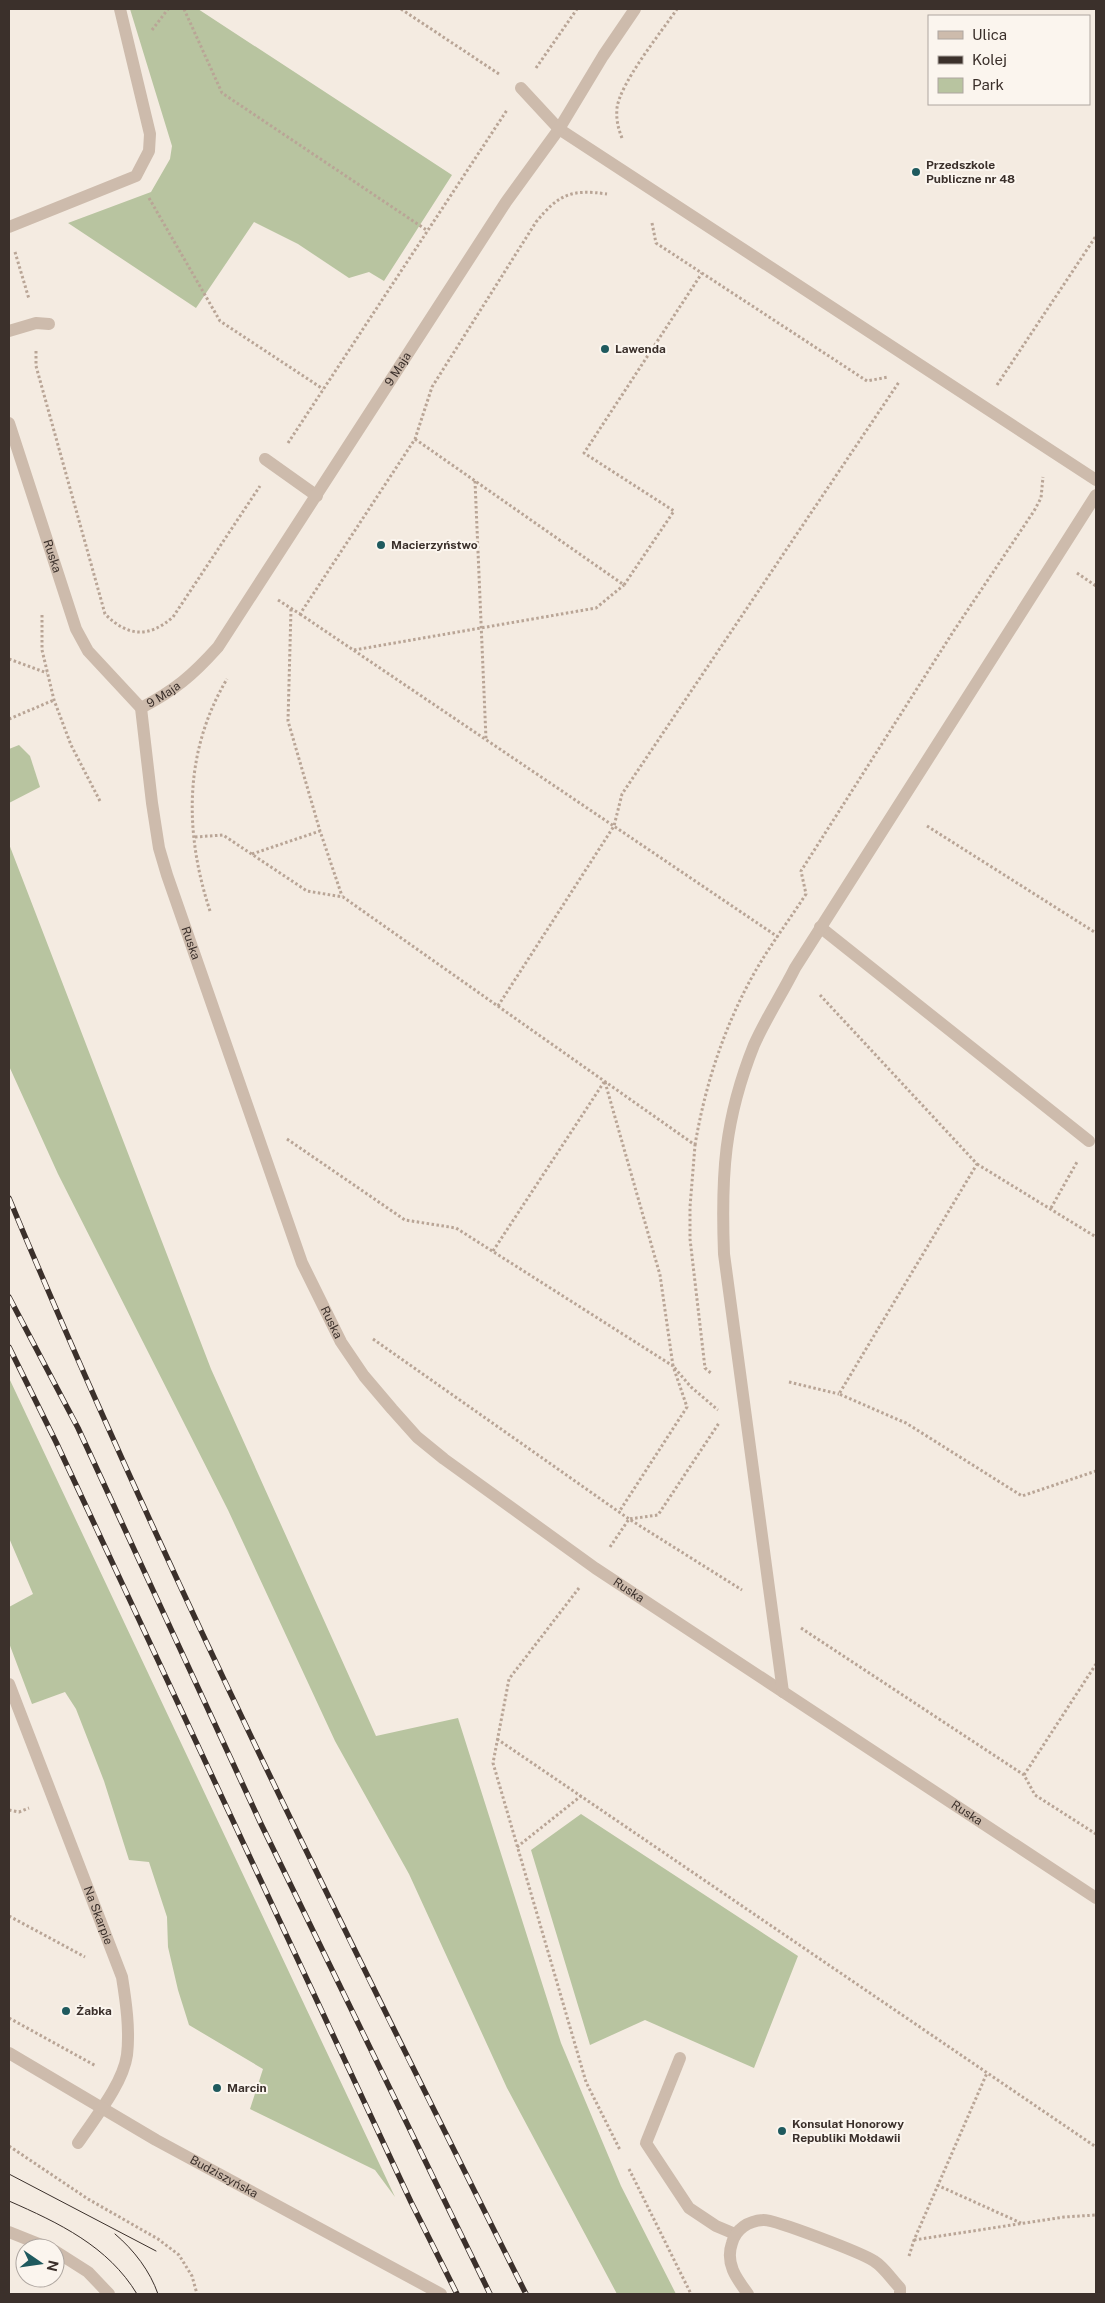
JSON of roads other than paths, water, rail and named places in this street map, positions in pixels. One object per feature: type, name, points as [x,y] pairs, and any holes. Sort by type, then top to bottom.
[{"type":"street","points":[[9,227],[136,176],[150,151],[150,134],[120,9]]},
{"type":"street","name":"9 Maja","points":[[141,708],[170,693],[198,669],[218,646],[506,202],[559,129],[603,56],[635,9]]},
{"type":"street","points":[[521,88],[559,129],[1096,480]]},
{"type":"street","points":[[9,331],[42,324]]},
{"type":"street","name":"Ruska","points":[[9,424],[76,629],[88,651],[141,708],[154,812],[167,875],[302,1263],[340,1342],[364,1376],[418,1436],[444,1459],[595,1568],[1096,1898]]},
{"type":"street","points":[[269,462],[317,496]]},
{"type":"street","points":[[782,1692],[727,1282],[722,1183],[730,1122],[748,1061],[767,1018],[820,927],[1096,495]]},
{"type":"street","points":[[820,927],[1088,1140]]},
{"type":"street","name":"Na Skarpie","points":[[9,1684],[122,1977],[126,2004],[127,2055],[118,2079],[102,2108],[78,2143]]},
{"type":"street","name":"Budziszyńska","points":[[9,2053],[156,2140],[442,2294]]},
{"type":"street","points":[[680,2058],[646,2144],[689,2208],[716,2226],[735,2234]]},
{"type":"street","points":[[748,2294],[733,2274],[729,2252],[735,2234],[749,2222],[766,2220],[792,2228],[874,2261],[900,2291]]},
{"type":"street","points":[[9,2232],[24,2238]]},
{"type":"street","points":[[65,2257],[88,2272],[109,2294]]},
{"type":"tram line","points":[[9,2174],[156,2251]]},
{"type":"tram line","points":[[9,2201],[64,2227],[97,2249],[112,2262],[137,2294]]},
{"type":"tram line","points":[[115,2234],[141,2261],[151,2277],[158,2294]]},
{"type":"railway","points":[[9,1198],[68,1337],[193,1614],[324,1887],[526,2294]]},
{"type":"railway","points":[[9,1297],[78,1428],[261,1824],[490,2294]]},
{"type":"railway","points":[[9,1347],[56,1442],[411,2202],[457,2294]]},
{"type":"place","name":"Przedszkole Publiczne nr 48","points":[[916,172]]},
{"type":"place","name":"Lawenda","points":[[605,349]]},
{"type":"place","name":"Macierzyństwo","points":[[381,545]]},
{"type":"place","name":"Żabka","points":[[66,2011]]},
{"type":"place","name":"Marcin","points":[[217,2088]]},
{"type":"place","name":"Konsulat Honorowy Republiki Mołdawii","points":[[782,2131]]}]
